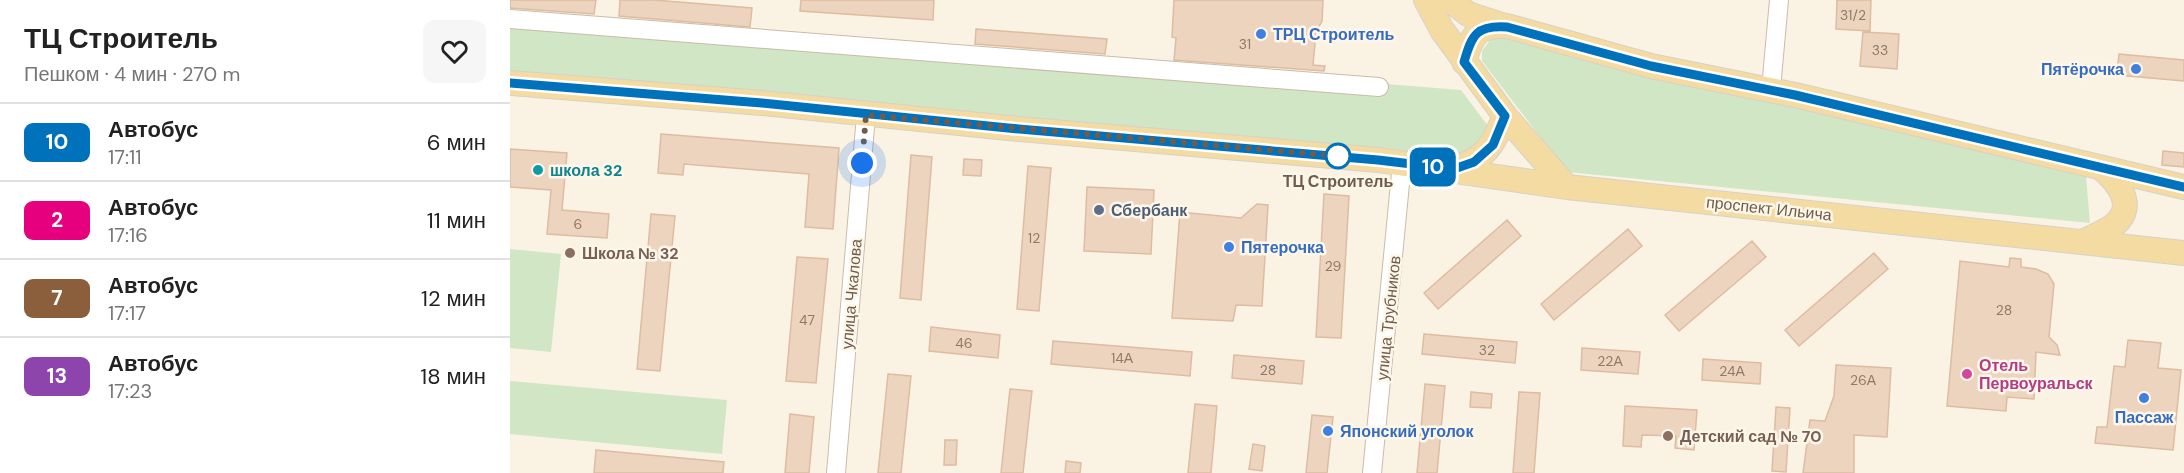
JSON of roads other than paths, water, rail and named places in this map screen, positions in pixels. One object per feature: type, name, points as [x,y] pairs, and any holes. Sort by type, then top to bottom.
[{"type":"main road","points":[[1432,2],[1507,27],[1651,66],[1771,89],[2184,187]]},
{"type":"main road","points":[[1432,2],[1464,62],[1524,140],[1567,187]]},
{"type":"main road","points":[[1464,62],[1474,36],[1480,30],[1490,26],[1507,27]]},
{"type":"main road","name":"проспект Ильича","points":[[510,83],[762,103],[866,115],[1402,163],[1567,187],[2184,253]]},
{"type":"main road","points":[[1454,169],[1474,162],[1493,145],[1505,116]]},
{"type":"main road","points":[[2085,242],[2112,227],[2124,211],[2124,195],[2114,178],[2100,167]]},
{"type":"street","points":[[1771,89],[1779,0]]},
{"type":"street","points":[[510,19],[1379,87]]},
{"type":"street","name":"улица Чкалова","points":[[836,473],[866,115]]},
{"type":"street","name":"улица Трубников","points":[[1372,473],[1402,163]]},
{"type":"place","name":"ТРЦ Строитель","points":[[1261,34]]},
{"type":"place","name":"Пятёрочка","points":[[2136,69]]},
{"type":"place","name":"ТЦ Строитель","points":[[1338,156]]},
{"type":"place","name":"школа 32","points":[[538,170]]},
{"type":"place","name":"Сбербанк","points":[[1099,210]]},
{"type":"place","name":"Пятерочка","points":[[1229,247]]},
{"type":"place","name":"Школа № 32","points":[[570,253]]},
{"type":"place","name":"Отель Первоуральск","points":[[1967,374]]},
{"type":"place","name":"Пассаж","points":[[2144,398]]},
{"type":"place","name":"Японский уголок","points":[[1328,431]]},
{"type":"place","name":"Детский сад № 70","points":[[1668,436]]}]
